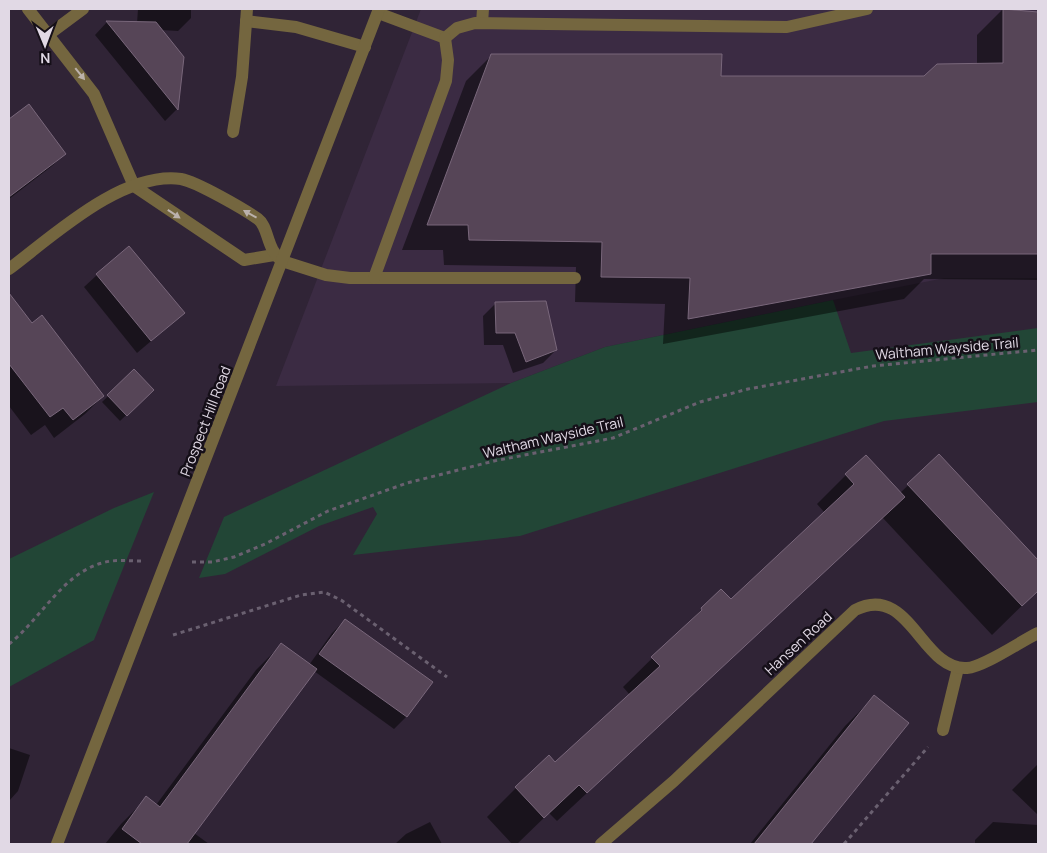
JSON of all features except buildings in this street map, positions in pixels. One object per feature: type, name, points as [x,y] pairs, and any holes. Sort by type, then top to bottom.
[{"type":"street","points":[[28,9],[94,94],[134,186],[244,260],[278,258],[326,275],[350,278],[576,278]]},
{"type":"street","points":[[48,35],[83,9]]},
{"type":"street","points":[[482,9],[482,23]]},
{"type":"street","points":[[445,38],[458,28],[482,23],[787,27],[867,9]]},
{"type":"street","points":[[379,11],[445,38]]},
{"type":"street","name":"Prospect Hill Road","points":[[57,844],[278,258],[379,11]]},
{"type":"street","points":[[233,132],[242,76],[246,15],[365,47]]},
{"type":"street","points":[[374,278],[446,82],[448,60],[445,38]]},
{"type":"street","points":[[9,269],[96,204],[134,186],[167,179],[182,179],[197,185],[260,220],[278,258]]},
{"type":"street","name":"Hansen Road","points":[[600,844],[646,806],[855,610],[878,603],[893,608],[944,661],[958,668]]},
{"type":"street","points":[[943,730],[958,668],[975,667],[1038,632]]},
{"type":"path","name":"Waltham Wayside Trail","points":[[200,562],[224,560],[240,555],[328,511],[392,488],[494,461],[613,438],[700,402],[741,391],[872,366],[1038,350]]},
{"type":"path","points":[[9,644],[36,619],[75,577],[102,563],[133,561]]},
{"type":"path","points":[[173,635],[300,595],[324,592],[341,600],[447,677]]},
{"type":"path","points":[[844,844],[943,730]]},
{"type":"shaded area","points":[[421,9],[1038,9],[1038,278],[945,278],[833,300],[605,347],[511,383],[276,386]]},
{"type":"green space","points":[[833,300],[851,353],[1038,328],[1038,402],[884,421],[520,536],[353,555],[377,514],[373,507],[319,526],[225,574],[199,578],[224,517],[511,383],[605,347]]},
{"type":"green space","points":[[154,492],[94,640],[9,687],[9,559],[114,508]]}]
